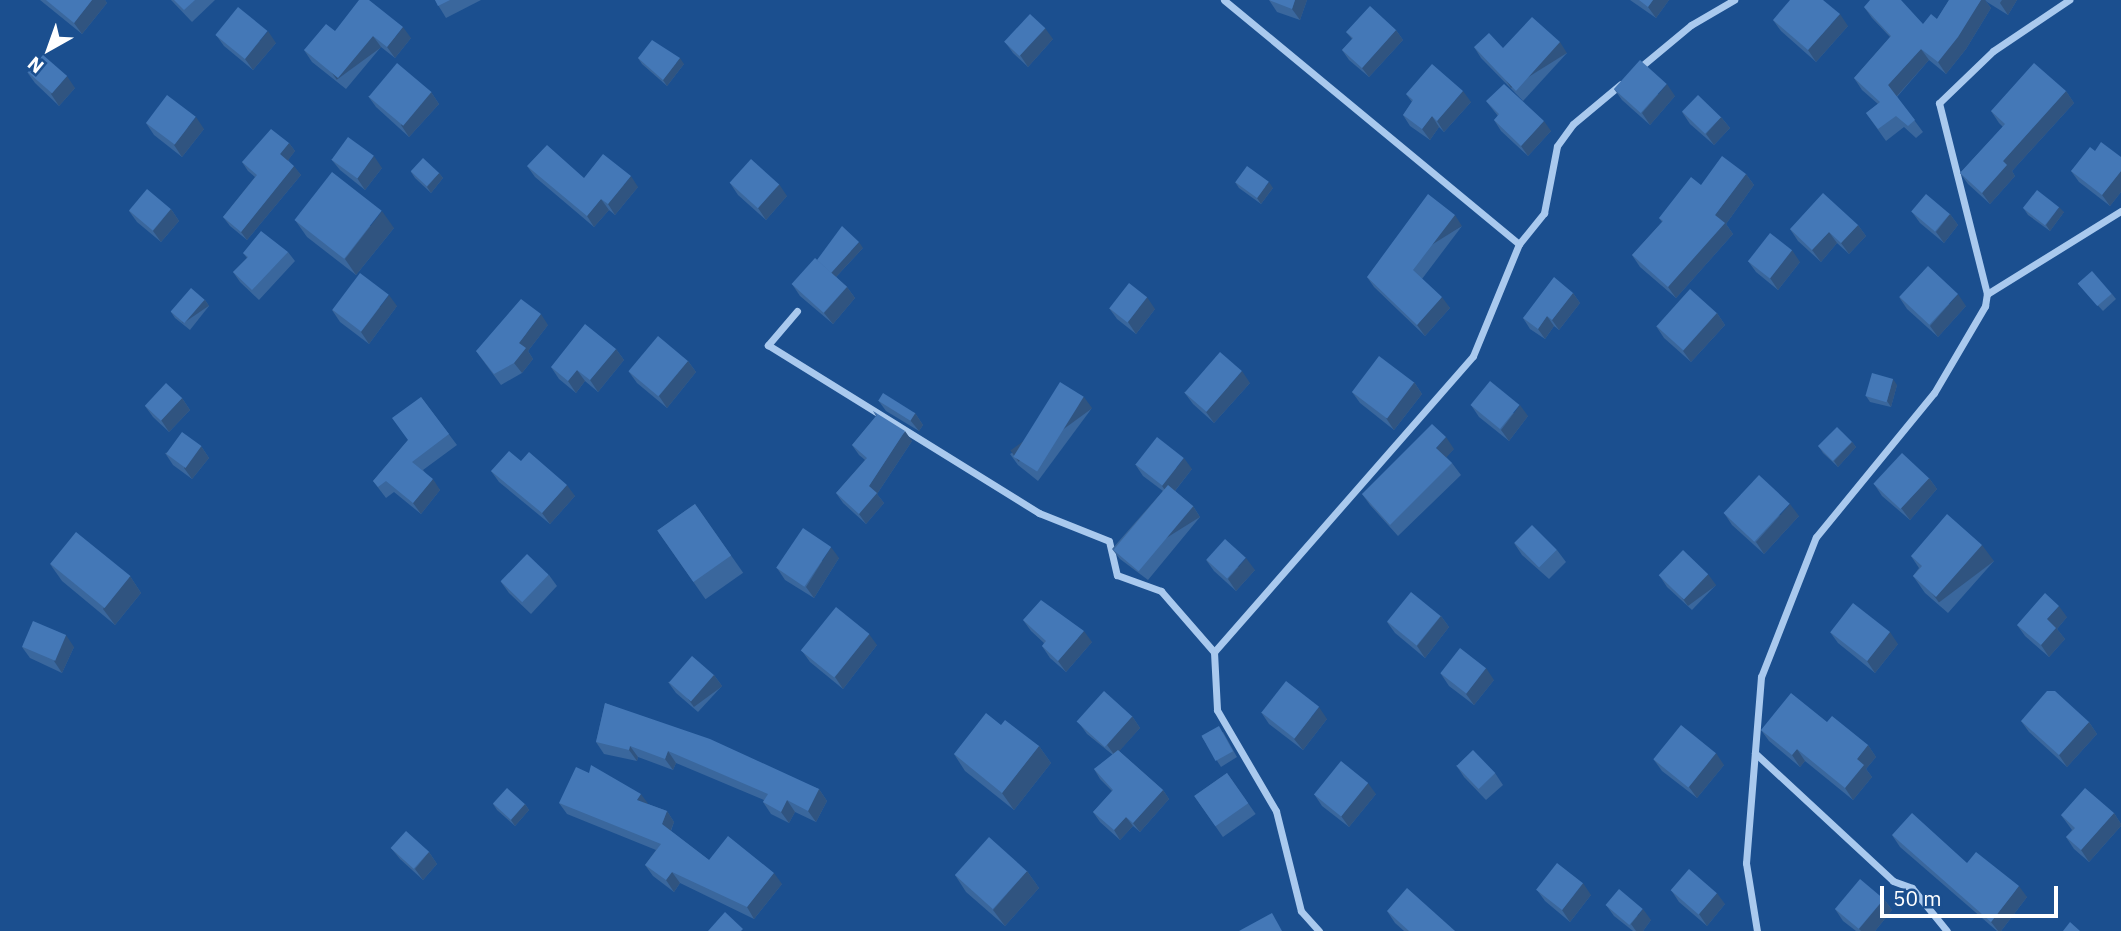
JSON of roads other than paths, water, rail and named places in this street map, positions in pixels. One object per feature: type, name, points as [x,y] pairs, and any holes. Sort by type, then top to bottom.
[{"type":"street","points":[[1223,0],[1519,244]]},
{"type":"street","points":[[1214,652],[1473,356],[1519,244],[1544,214],[1557,146],[1573,124],[1691,25],[1734,0]]},
{"type":"street","points":[[1757,931],[1746,863],[1761,677],[1816,537],[1934,393],[1985,306],[1987,294],[1939,103],[1993,51],[2069,0]]},
{"type":"street","points":[[1987,294],[2121,211]]},
{"type":"street","points":[[797,311],[768,345],[1039,513],[1109,541],[1117,575],[1161,591],[1214,652],[1217,710],[1276,811],[1301,911],[1319,931]]},
{"type":"street","points":[[1755,753],[1893,881],[1912,888],[1947,931]]}]
